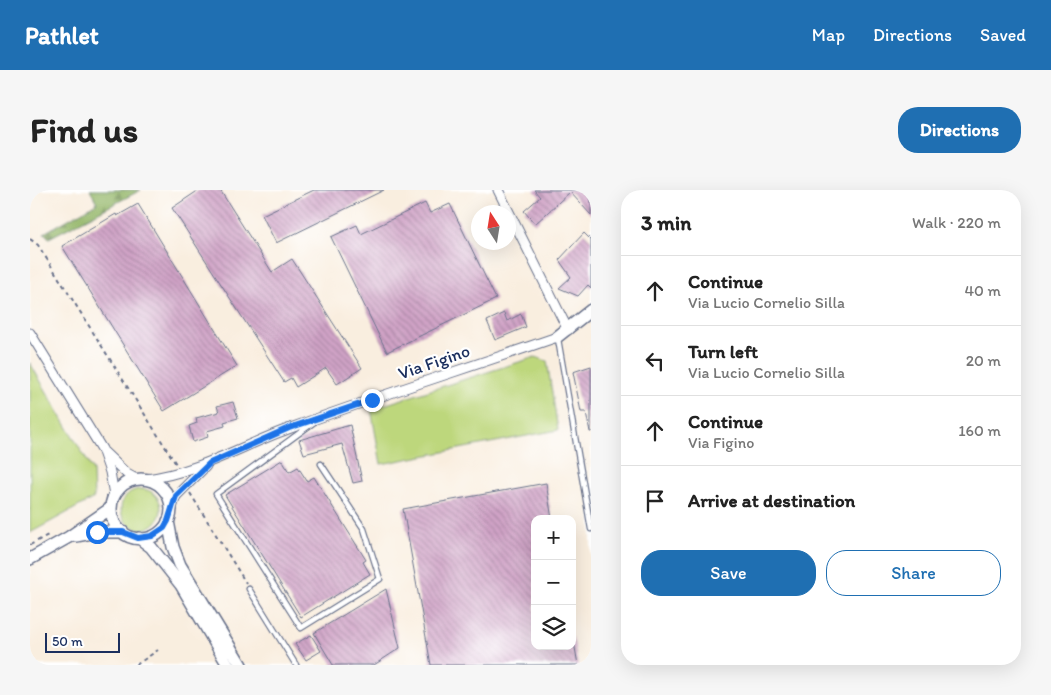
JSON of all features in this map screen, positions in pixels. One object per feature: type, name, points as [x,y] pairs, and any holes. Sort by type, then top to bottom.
[{"type":"street","points":[[498,190],[568,330]]},
{"type":"street","points":[[557,337],[591,310]]},
{"type":"street","points":[[30,333],[102,449],[110,472],[114,495],[111,508],[114,522],[123,532]]},
{"type":"street","name":"Via Figino","points":[[141,479],[180,473],[210,463],[262,439],[318,418],[557,337]]},
{"type":"street","points":[[102,449],[127,474],[162,488],[169,499],[172,547],[180,565],[241,665]]},
{"type":"street","name":"Via Figino","points":[[169,516],[176,496],[210,463]]},
{"type":"street","points":[[114,495],[124,484],[141,479]]},
{"type":"street","points":[[30,558],[69,537],[111,508]]},
{"type":"street","points":[[138,538],[158,533],[169,516]]},
{"type":"street","points":[[69,537],[97,532],[123,532],[138,538],[152,547],[181,585],[228,665]]},
{"type":"lane","points":[[557,337],[591,529]]},
{"type":"lane","points":[[318,418],[216,494],[301,628],[380,579],[364,529],[321,464]]},
{"type":"lane","points":[[249,589],[296,665]]},
{"type":"path","points":[[30,239],[38,245],[121,375],[180,473]]},
{"type":"path","points":[[186,485],[249,589]]},
{"type":"path","points":[[30,545],[56,531]]},
{"type":"path","points":[[136,665],[158,650]]},
{"type":"green space","points":[[90,190],[141,190],[49,238],[44,233],[97,203]]},
{"type":"green space","points":[[535,357],[547,361],[558,430],[381,464],[371,409]]},
{"type":"green space","points":[[30,363],[93,471],[94,498],[30,533]]},
{"type":"green space","points":[[141,489],[155,495],[161,509],[155,523],[141,529],[127,523],[121,509],[127,495]]},
{"type":"building","points":[[199,190],[220,190],[272,272],[292,259],[362,368],[337,384],[326,368],[296,387],[291,378],[284,382],[172,208]]},
{"type":"building","points":[[314,190],[384,190],[276,243],[262,215]]},
{"type":"building","points":[[534,190],[591,190],[591,215],[570,192],[535,224],[524,211],[540,197]]},
{"type":"building","points":[[425,203],[430,213],[450,204],[496,299],[387,352],[331,237],[357,225],[361,234]]},
{"type":"building","points":[[138,204],[237,366],[164,411],[62,246],[116,214],[117,216]]},
{"type":"building","points":[[584,233],[591,240],[591,288],[588,285],[578,296],[559,288],[571,277],[559,260]]},
{"type":"building","points":[[504,313],[507,321],[521,314],[526,327],[495,340],[487,321]]},
{"type":"building","points":[[591,366],[590,432],[586,412],[581,412],[573,372]]},
{"type":"building","points":[[233,402],[238,418],[224,422],[225,426],[207,431],[208,437],[193,442],[189,426],[197,423],[196,418],[219,412],[217,406]]},
{"type":"building","points":[[350,425],[362,481],[353,483],[342,444],[304,454],[299,440]]},
{"type":"building","points":[[282,460],[289,472],[298,467],[307,481],[314,477],[366,560],[363,562],[370,574],[301,617],[225,495]]},
{"type":"building","points":[[546,483],[551,515],[531,515],[531,650],[575,650],[578,665],[431,665],[403,509]]},
{"type":"building","points":[[386,589],[400,648],[374,665],[333,665],[314,633]]},
{"type":"building","points":[[311,635],[321,651],[306,660],[295,644]]},
{"type":"route","points":[[97,532],[123,532],[134,538],[152,536],[164,528],[176,496],[210,463],[289,428],[372,400]]}]
